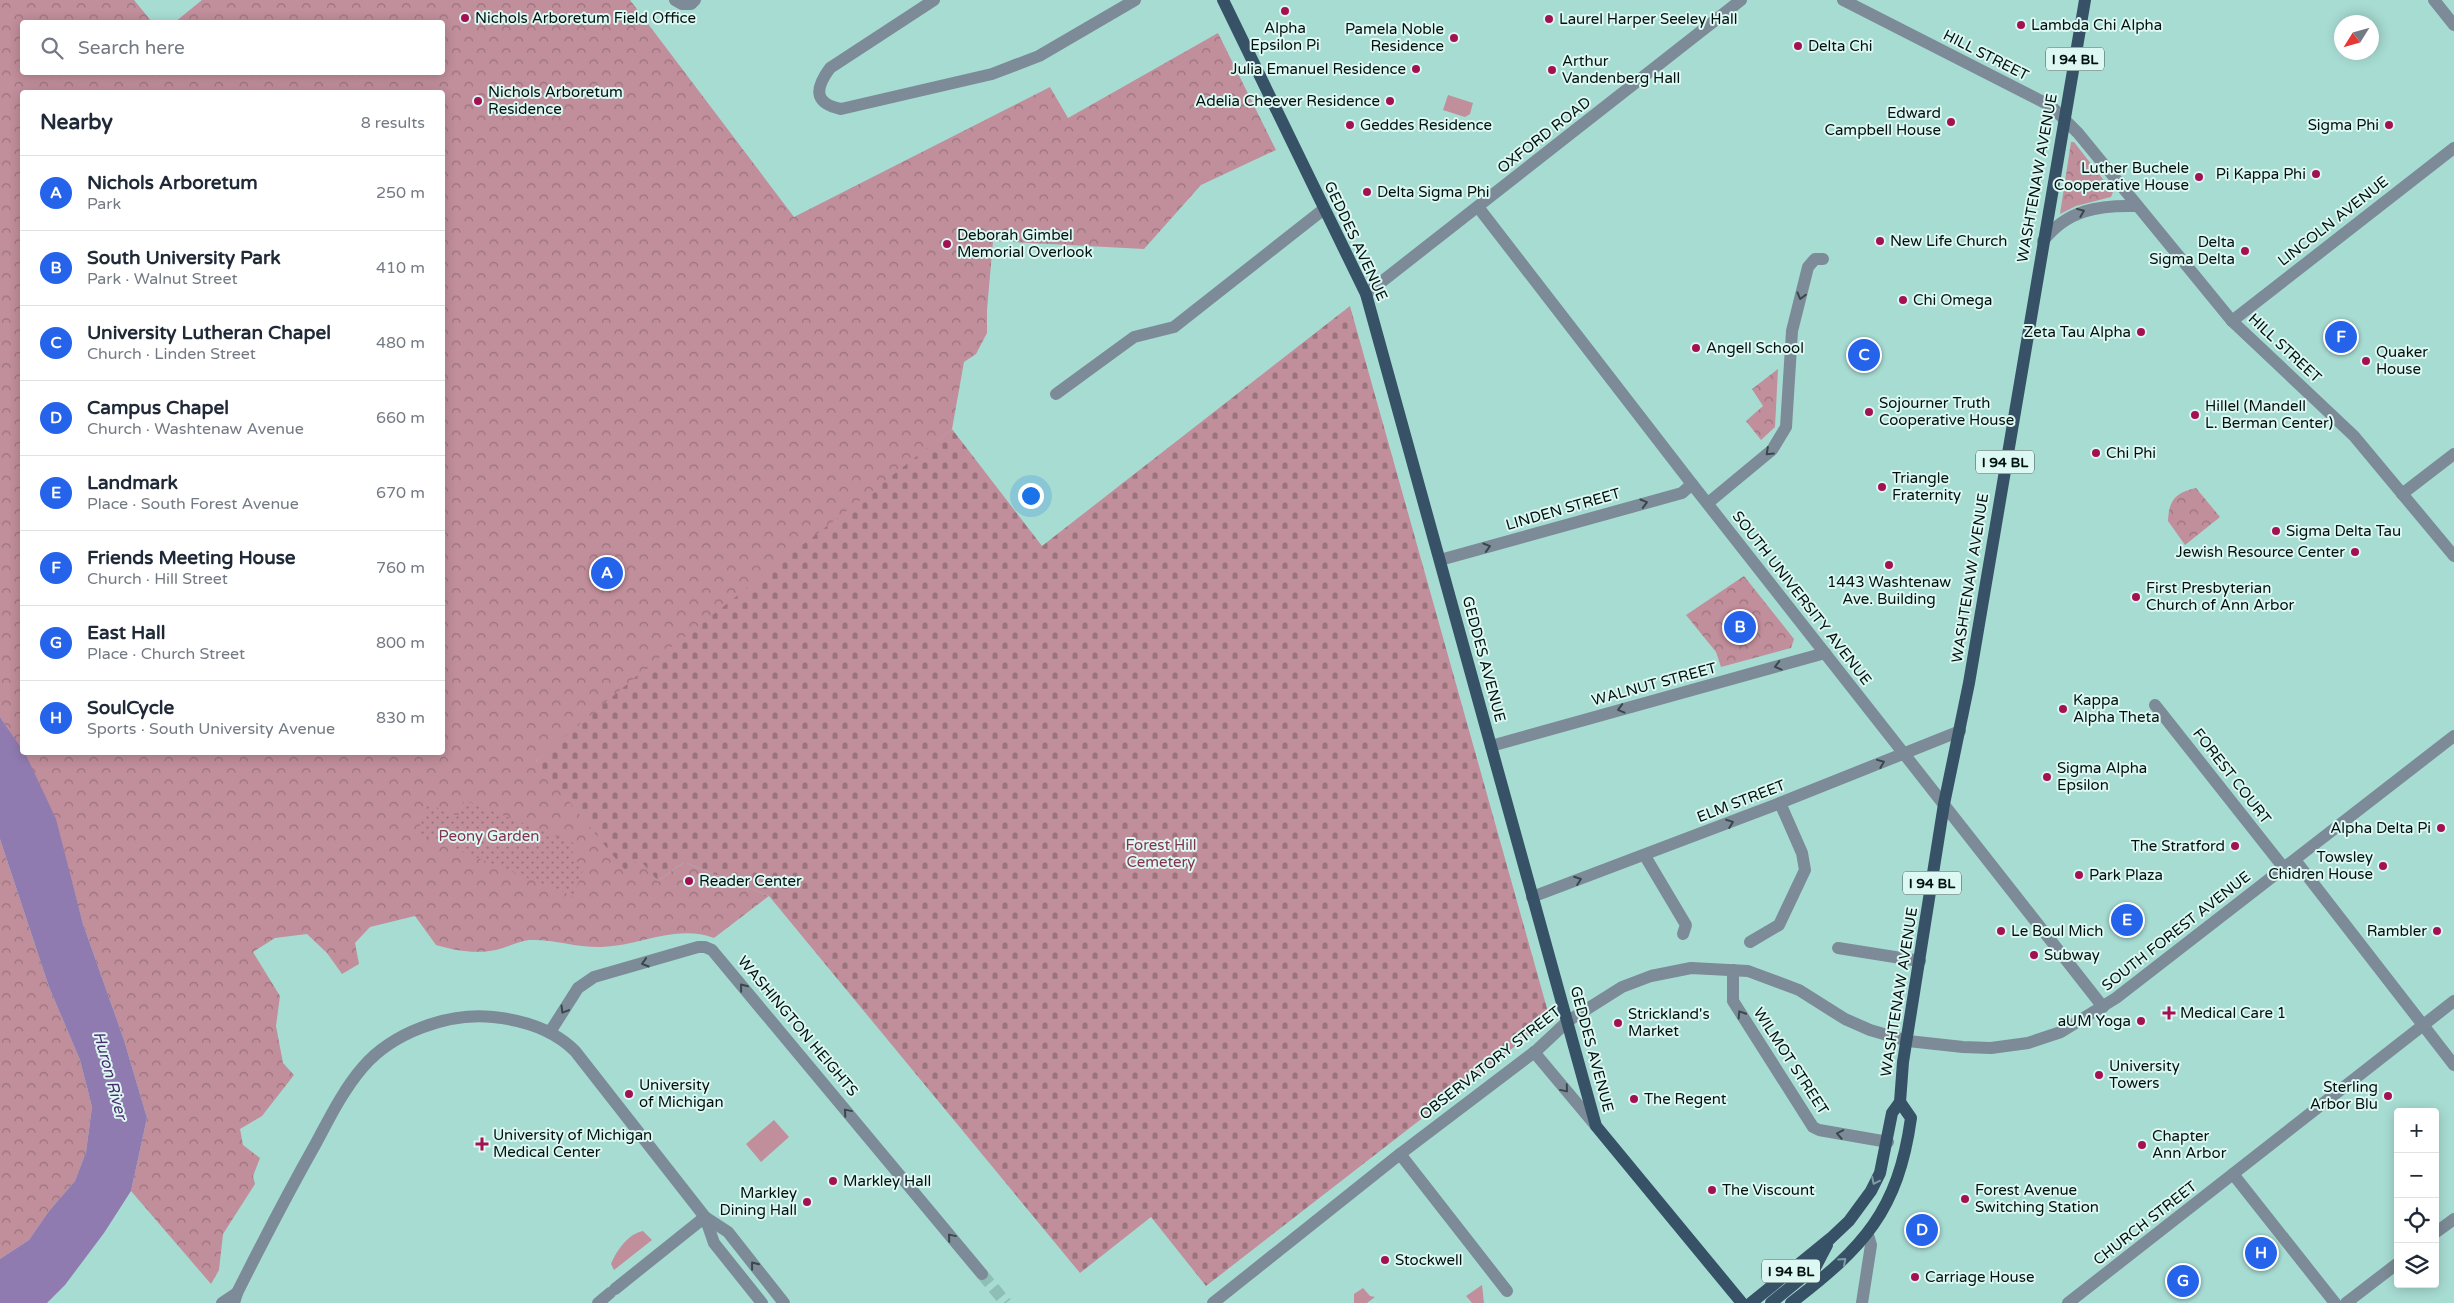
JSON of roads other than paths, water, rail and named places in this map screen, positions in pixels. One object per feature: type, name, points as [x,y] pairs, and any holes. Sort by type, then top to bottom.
[{"type":"main road","name":"GEDDES AVENUE","points":[[1223,0],[1366,294],[1596,1126],[1742,1303]]},
{"type":"main road","name":"WASHTENAW AVENUE","points":[[1751,1303],[1831,1238],[1849,1220],[1871,1191],[1880,1173],[1888,1142],[1892,1113],[1900,1102],[1903,1062],[1908,1041],[1944,804],[1960,731],[2085,0]]},
{"type":"main road","name":"WASHTENAW AVENUE","points":[[1792,1303],[1838,1266],[1868,1234],[1886,1206],[1903,1164],[1911,1118],[1900,1102]]},
{"type":"main road","points":[[1771,1303],[1816,1266],[1831,1238]]},
{"type":"street","points":[[675,0],[682,4],[691,4],[695,0]]},
{"type":"street","points":[[934,0],[830,68],[819,82],[818,92],[823,101],[830,107],[841,110],[992,74],[1039,56],[1135,0]]},
{"type":"street","name":"OXFORD ROAD","points":[[1366,294],[1742,0]]},
{"type":"street","name":"HILL STREET","points":[[1843,0],[2051,106],[2064,118],[2232,321],[2354,436],[2454,556]]},
{"type":"street","points":[[2434,0],[2454,26]]},
{"type":"street","name":"LINCOLN AVENUE","points":[[2232,321],[2454,148]]},
{"type":"street","points":[[2043,242],[2058,225],[2080,212],[2107,206],[2136,206]]},
{"type":"street","name":"SOUTH UNIVERSITY AVENUE","points":[[1478,207],[1692,484],[2103,1007]]},
{"type":"street","points":[[1056,394],[1134,337],[1174,327],[1324,209]]},
{"type":"street","points":[[1708,503],[1772,450],[1780,440],[1786,427],[1792,331],[1808,267],[1815,259],[1823,259]]},
{"type":"street","points":[[2402,494],[2454,454]]},
{"type":"street","name":"LINDEN STREET","points":[[1440,560],[1682,492],[1692,484]]},
{"type":"street","name":"WALNUT STREET","points":[[1491,746],[1825,653]]},
{"type":"street","name":"FOREST COURT","points":[[2155,705],[2284,868]]},
{"type":"street","name":"ELM STREET","points":[[1532,897],[1645,856],[1960,731]]},
{"type":"street","name":"SOUTH FOREST AVENUE","points":[[1908,1041],[1982,1048],[2028,1043],[2060,1032],[2103,1007],[2454,736]]},
{"type":"street","points":[[1750,942],[1779,925],[1805,870],[1802,853],[1780,803]]},
{"type":"street","points":[[1645,856],[1686,925],[1682,934]]},
{"type":"street","points":[[2294,860],[2454,1065]]},
{"type":"street","name":"WASHINGTON HEIGHTS","points":[[550,1032],[578,988],[594,977],[692,948],[705,947],[712,950],[982,1274]]},
{"type":"street","points":[[1838,948],[1920,962]]},
{"type":"street","name":"OBSERVATORY STREET","points":[[1213,1303],[1400,1154],[1534,1052],[1568,1020],[1622,987],[1651,976],[1691,968],[1748,971],[1778,980],[1799,990],[1845,1019],[1870,1030],[1908,1041]]},
{"type":"street","name":"WILMOT STREET","points":[[1733,970],[1733,1001],[1813,1127],[1819,1130],[1888,1142]]},
{"type":"street","name":"CHURCH STREET","points":[[2068,1303],[2454,1001]]},
{"type":"street","points":[[222,1303],[235,1298],[299,1173],[354,1080],[368,1063],[391,1043],[414,1031],[465,1016],[483,1016],[521,1021],[550,1032],[565,1041],[585,1061],[705,1217],[714,1243],[762,1303]]},
{"type":"street","points":[[1534,1052],[1596,1126]]},
{"type":"street","points":[[1400,1154],[1506,1291]]},
{"type":"street","points":[[2233,1174],[2334,1303]]},
{"type":"street","points":[[598,1303],[705,1217]]},
{"type":"street","points":[[705,1217],[728,1232],[784,1303]]},
{"type":"street","points":[[2439,1231],[2454,1219]]},
{"type":"street","points":[[1862,1303],[1871,1245],[1868,1234]]},
{"type":"street","points":[[2346,1303],[2394,1266]]},
{"type":"water","name":"Huron River","points":[[0,717],[20,746],[20,755],[26,755],[56,819],[83,924],[124,1040],[147,1118],[131,1191],[104,1233],[65,1285],[47,1303],[0,1303],[0,1259],[29,1240],[49,1211],[75,1181],[86,1152],[92,1107],[80,1060],[49,987],[0,839]]},
{"type":"tunnel","points":[[982,1274],[1006,1303]]},
{"type":"place","name":"Alpha Epsilon Pi","points":[[1285,11]]},
{"type":"place","name":"Nichols Arboretum Field Office","points":[[465,18]]},
{"type":"place","name":"Laurel Harper Seeley Hall","points":[[1549,19]]},
{"type":"place","name":"Lambda Chi Alpha","points":[[2021,25]]},
{"type":"place","name":"Pamela Noble Residence","points":[[1454,38]]},
{"type":"place","name":"Delta Chi","points":[[1798,46]]},
{"type":"place","name":"Julia Emanuel Residence","points":[[1416,69]]},
{"type":"place","name":"Arthur Vandenberg Hall","points":[[1552,70]]},
{"type":"place","name":"Nichols Arboretum Residence","points":[[478,101]]},
{"type":"place","name":"Adelia Cheever Residence","points":[[1390,101]]},
{"type":"place","name":"Edward Campbell House","points":[[1951,122]]},
{"type":"place","name":"Geddes Residence","points":[[1350,125]]},
{"type":"place","name":"Sigma Phi","points":[[2389,125]]},
{"type":"place","name":"Pi Kappa Phi","points":[[2316,174]]},
{"type":"place","name":"Luther Buchele Cooperative House","points":[[2199,177]]},
{"type":"place","name":"Delta Sigma Phi","points":[[1367,192]]},
{"type":"place","name":"New Life Church","points":[[1880,241]]},
{"type":"place","name":"Deborah Gimbel Memorial Overlook","points":[[947,244]]},
{"type":"place","name":"Delta Sigma Delta","points":[[2245,251]]},
{"type":"place","name":"Chi Omega","points":[[1903,300]]},
{"type":"place","name":"Zeta Tau Alpha","points":[[2141,332]]},
{"type":"place","name":"Friends Meeting House","points":[[2341,337]]},
{"type":"place","name":"Angell School","points":[[1696,348]]},
{"type":"place","name":"University Lutheran Chapel","points":[[1864,355]]},
{"type":"place","name":"Quaker House","points":[[2366,361]]},
{"type":"place","name":"Sojourner Truth Cooperative House","points":[[1869,412]]},
{"type":"place","name":"Hillel (Mandell L. Berman Center)","points":[[2195,415]]},
{"type":"place","name":"Chi Phi","points":[[2096,453]]},
{"type":"place","name":"Triangle Fraternity","points":[[1882,487]]},
{"type":"place","name":"Sigma Delta Tau","points":[[2276,531]]},
{"type":"place","name":"Jewish Resource Center","points":[[2355,552]]},
{"type":"place","name":"1443 Washtenaw Ave. Building","points":[[1889,565]]},
{"type":"place","name":"Nichols Arboretum","points":[[607,573]]},
{"type":"place","name":"First Presbyterian Church of Ann Arbor","points":[[2136,597]]},
{"type":"place","name":"South University Park","points":[[1740,627]]},
{"type":"place","name":"Kappa Alpha Theta","points":[[2063,709]]},
{"type":"place","name":"Sigma Alpha Epsilon","points":[[2047,777]]},
{"type":"place","name":"Alpha Delta Pi","points":[[2441,828]]},
{"type":"place","name":"The Stratford","points":[[2235,846]]},
{"type":"place","name":"Towsley Chidren House","points":[[2383,866]]},
{"type":"place","name":"Park Plaza","points":[[2079,875]]},
{"type":"place","name":"Reader Center","points":[[689,881]]},
{"type":"place","name":"Landmark","points":[[2127,920]]},
{"type":"place","name":"Le Boul Mich","points":[[2001,931]]},
{"type":"place","name":"Rambler","points":[[2437,931]]},
{"type":"place","name":"Subway","points":[[2034,955]]},
{"type":"place","name":"Medical Care 1","points":[[2169,1013]]},
{"type":"place","name":"aUM Yoga","points":[[2141,1021]]},
{"type":"place","name":"Strickland's Market","points":[[1618,1023]]},
{"type":"place","name":"University Towers","points":[[2099,1075]]},
{"type":"place","name":"University of Michigan","points":[[629,1094]]},
{"type":"place","name":"Sterling Arbor Blu","points":[[2388,1096]]},
{"type":"place","name":"The Regent","points":[[1634,1099]]},
{"type":"place","name":"University of Michigan Medical Center","points":[[482,1144]]},
{"type":"place","name":"Chapter Ann Arbor","points":[[2142,1145]]},
{"type":"place","name":"Markley Hall","points":[[833,1181]]},
{"type":"place","name":"The Viscount","points":[[1712,1190]]},
{"type":"place","name":"Forest Avenue Switching Station","points":[[1965,1199]]},
{"type":"place","name":"Markley Dining Hall","points":[[807,1202]]},
{"type":"place","name":"Campus Chapel","points":[[1922,1230]]},
{"type":"place","name":"SoulCycle","points":[[2261,1253]]},
{"type":"place","name":"Stockwell","points":[[1385,1260]]},
{"type":"place","name":"Carriage House","points":[[1915,1277]]},
{"type":"place","name":"East Hall","points":[[2183,1281]]},
{"type":"park label","name":"Peony Garden","points":[[489,836]]},
{"type":"park label","name":"Forest Hill Cemetery","points":[[1161,854]]}]
